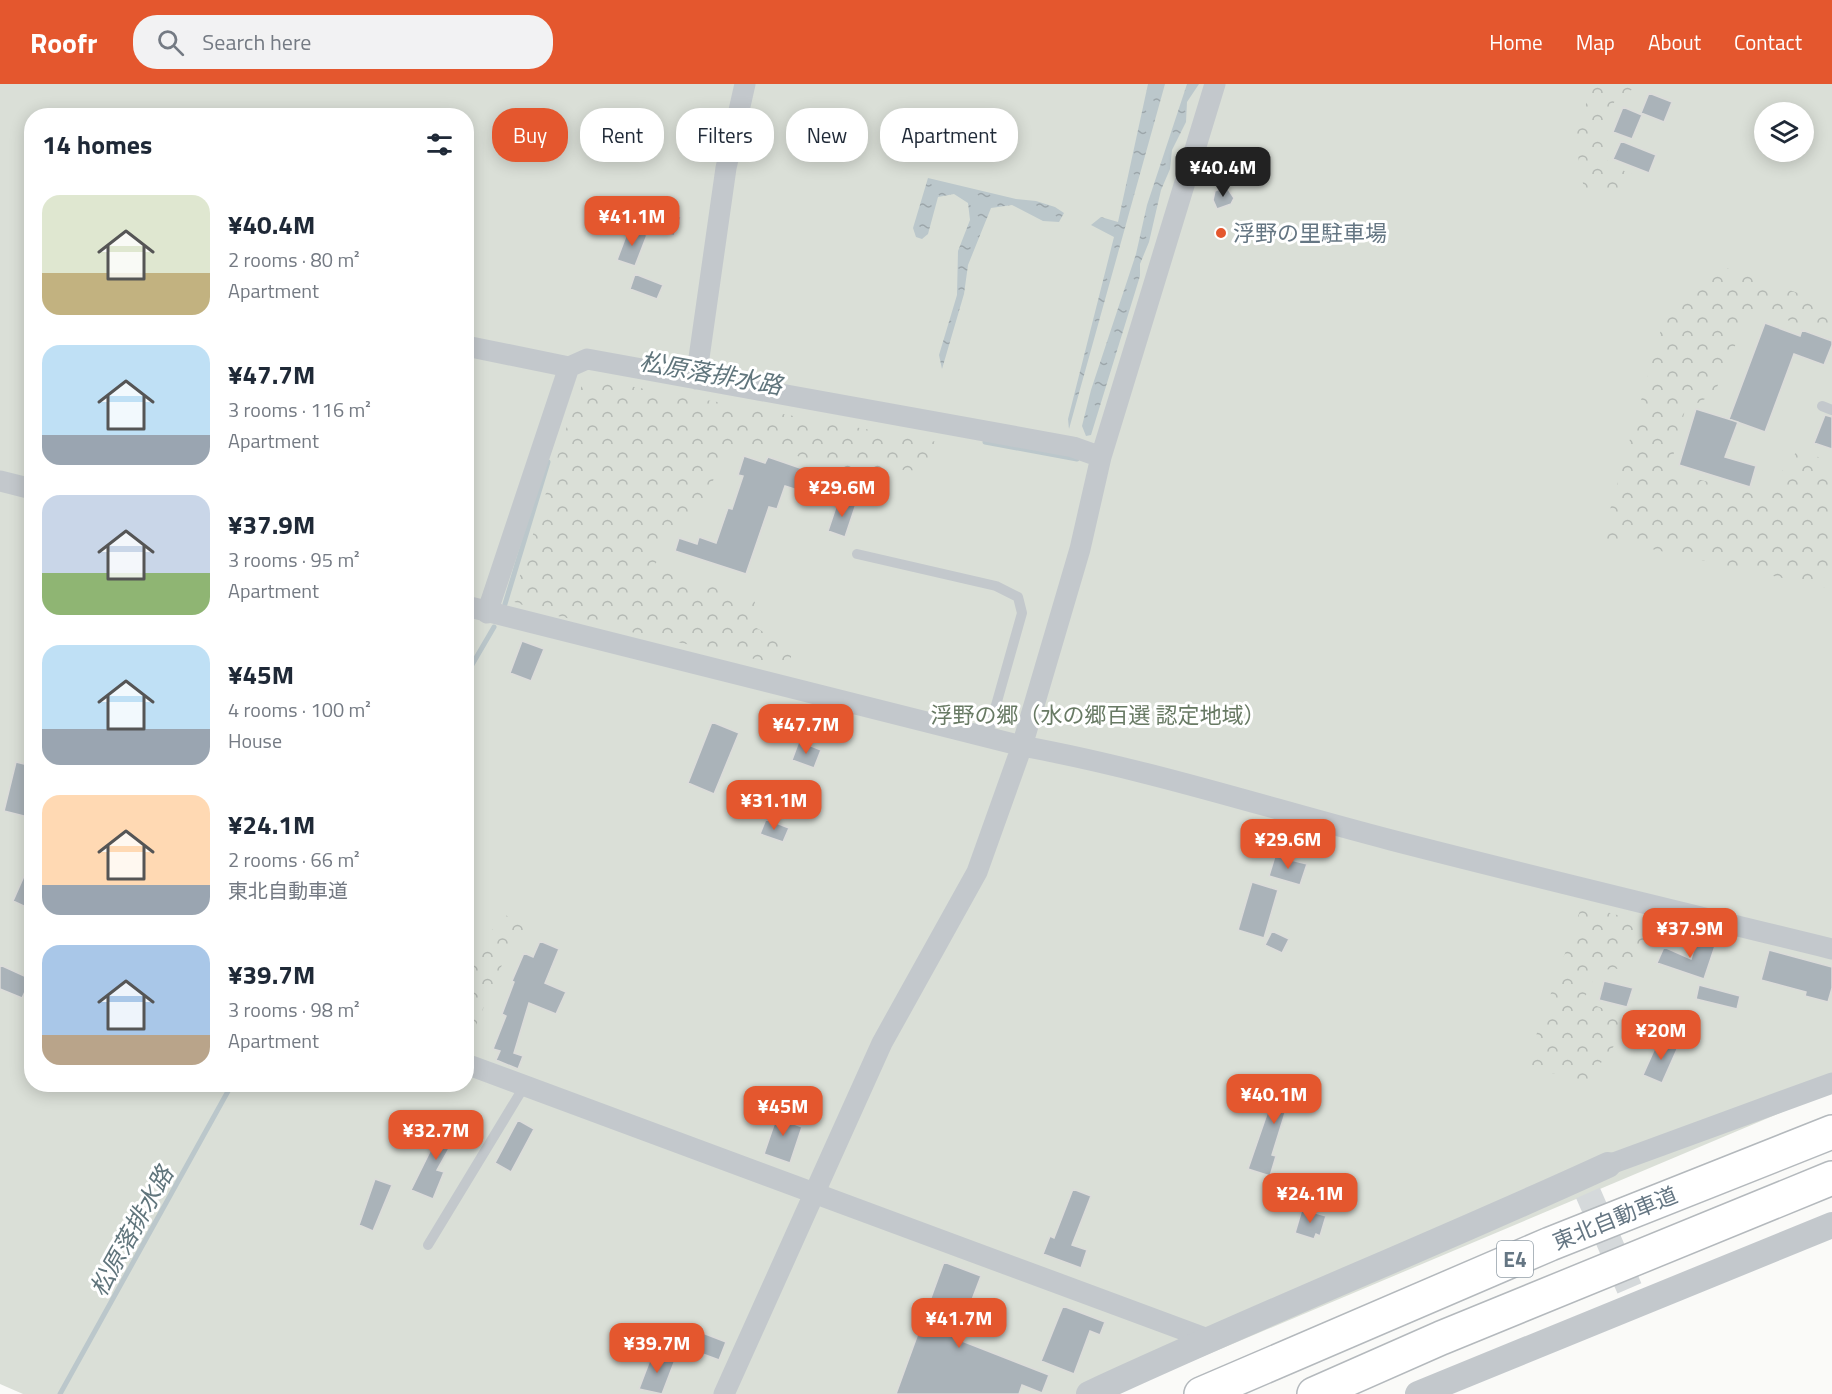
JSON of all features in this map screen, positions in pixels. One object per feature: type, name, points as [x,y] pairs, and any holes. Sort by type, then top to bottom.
[{"type":"highway","name":"東北自動車道","points":[[1201,1394],[1550,1244],[1832,1132]]},
{"type":"highway","name":"東北自動車道","points":[[1314,1394],[1462,1329],[1832,1178]]},
{"type":"street","points":[[696,379],[726,168],[745,84]]},
{"type":"street","points":[[724,1394],[882,1043],[977,872],[1022,746],[1080,549],[1101,457],[1215,84]]},
{"type":"street","points":[[474,348],[568,367],[587,359],[1073,447],[1101,457]]},
{"type":"street","points":[[487,613],[568,367]]},
{"type":"street","points":[[0,481],[24,487]]},
{"type":"street","points":[[474,609],[1022,746],[1108,762],[1209,788],[1390,840],[1832,949]]},
{"type":"street","points":[[474,1067],[589,1112],[762,1172],[815,1194],[1208,1338]]},
{"type":"street","points":[[1089,1394],[1208,1338],[1448,1238],[1585,1185],[1608,1165],[1832,1083]]},
{"type":"street","points":[[1418,1394],[1634,1297],[1832,1225]]},
{"type":"lane","points":[[857,554],[996,586],[1018,597],[1022,613],[987,737]]},
{"type":"lane","points":[[428,1245],[525,1085]]},
{"type":"green space","name":"浮野の郷（水の郷百選 認定地域）","points":[[0,84],[1832,84],[1832,1091],[1114,1394],[23,1394],[0,1384]]},
{"type":"green space","points":[[1594,84],[1639,84],[1638,87],[1616,97],[1602,137],[1608,164],[1643,179],[1617,200],[1584,189],[1574,134]]},
{"type":"green space","points":[[1721,266],[1832,305],[1832,334],[1751,309],[1714,394],[1685,410],[1669,472],[1764,496],[1797,451],[1832,461],[1832,589],[1602,538],[1666,312]]},
{"type":"green space","points":[[585,378],[937,442],[928,471],[840,467],[739,441],[721,463],[703,503],[664,534],[655,567],[755,601],[753,626],[791,648],[791,667],[544,613],[512,601],[573,407]]},
{"type":"green space","points":[[1582,905],[1652,925],[1629,968],[1598,970],[1583,1001],[1634,1020],[1587,1081],[1525,1067]]},
{"type":"green space","points":[[502,914],[537,927],[511,944],[474,1030],[474,960]]},
{"type":"water","points":[[1148,84],[1165,84],[1069,429],[1068,419],[1114,237],[1091,225],[1101,217],[1118,222]]},
{"type":"water","points":[[1187,84],[1199,84],[1187,102],[1186,122],[1172,150],[1170,169],[1161,190],[1149,242],[1140,264],[1140,276],[1091,435],[1086,436],[1082,426],[1091,390],[1136,254],[1147,205]]},
{"type":"water","points":[[928,178],[1016,199],[1036,201],[1055,207],[1064,213],[1059,222],[1043,221],[1012,205],[991,208],[968,265],[964,294],[942,369],[939,355],[957,295],[958,251],[970,220],[968,203],[954,194],[938,197],[928,234],[922,239],[916,237],[913,228]]},
{"type":"building","points":[[1649,93],[1672,102],[1664,122],[1641,113]]},
{"type":"building","points":[[1623,107],[1642,115],[1632,139],[1613,132]]},
{"type":"building","points":[[1621,141],[1656,155],[1649,173],[1613,159]]},
{"type":"building","points":[[1226,186],[1234,198],[1231,204],[1217,209],[1213,200],[1215,191]]},
{"type":"building","points":[[658,209],[681,217],[674,236],[651,228]]},
{"type":"building","points":[[629,228],[647,235],[635,266],[617,260]]},
{"type":"building","points":[[635,274],[663,285],[657,299],[630,289]]},
{"type":"building","points":[[1765,323],[1800,336],[1802,330],[1832,341],[1832,345],[1824,365],[1794,354],[1765,432],[1729,419]]},
{"type":"building","points":[[1696,409],[1738,422],[1725,457],[1756,466],[1750,487],[1679,465]]},
{"type":"building","points":[[1825,415],[1832,417],[1832,449],[1814,443]]},
{"type":"building","points":[[744,456],[765,463],[768,457],[838,481],[831,501],[785,486],[777,509],[769,507],[746,574],[675,551],[679,538],[697,544],[699,537],[716,543],[728,508],[732,509],[743,476],[738,475]]},
{"type":"building","points":[[839,498],[856,504],[845,537],[828,531]]},
{"type":"building","points":[[522,641],[544,649],[531,681],[510,673]]},
{"type":"building","points":[[712,722],[739,733],[714,794],[688,783]]},
{"type":"building","points":[[799,741],[821,750],[814,768],[792,760]]},
{"type":"building","points":[[16,762],[24,764],[24,816],[4,811]]},
{"type":"building","points":[[766,819],[789,828],[783,842],[760,834]]},
{"type":"building","points":[[1275,856],[1307,864],[1300,885],[1269,876]]},
{"type":"building","points":[[24,876],[24,906],[13,901]]},
{"type":"building","points":[[1252,882],[1278,890],[1264,938],[1238,930]]},
{"type":"building","points":[[1272,931],[1289,939],[1282,953],[1265,945]]},
{"type":"building","points":[[1698,937],[1716,943],[1704,979],[1657,963],[1664,947],[1691,959]]},
{"type":"building","points":[[540,941],[559,949],[545,983],[566,992],[556,1014],[529,1003],[514,1053],[523,1056],[518,1069],[496,1060],[500,1051],[493,1049],[506,1016],[502,1014],[514,982],[512,981],[524,953],[533,957]]},
{"type":"building","points":[[1769,950],[1832,967],[1832,988],[1828,1002],[1805,996],[1806,992],[1761,980]]},
{"type":"building","points":[[0,965],[24,976],[22,998],[0,989]]},
{"type":"building","points":[[1604,981],[1633,988],[1627,1007],[1599,1000]]},
{"type":"building","points":[[1699,985],[1740,996],[1737,1009],[1696,999]]},
{"type":"building","points":[[1659,1039],[1678,1047],[1662,1083],[1643,1075]]},
{"type":"building","points":[[1280,1076],[1306,1084],[1301,1100],[1290,1097],[1272,1155],[1276,1156],[1270,1176],[1248,1169]]},
{"type":"building","points":[[780,1107],[793,1112],[789,1122],[802,1127],[790,1163],[764,1154]]},
{"type":"building","points":[[446,1119],[461,1127],[437,1170],[444,1172],[433,1199],[411,1190]]},
{"type":"building","points":[[518,1120],[534,1129],[511,1172],[495,1163]]},
{"type":"building","points":[[375,1179],[392,1185],[373,1231],[359,1225]]},
{"type":"building","points":[[1073,1189],[1091,1196],[1072,1245],[1087,1250],[1081,1268],[1043,1254],[1050,1236],[1054,1238]]},
{"type":"building","points":[[1302,1209],[1326,1216],[1320,1236],[1316,1234],[1314,1239],[1295,1233]]},
{"type":"building","points":[[944,1262],[981,1276],[957,1339],[1049,1375],[1042,1393],[1022,1385],[1019,1394],[896,1394]]},
{"type":"building","points":[[1063,1306],[1105,1322],[1100,1335],[1090,1331],[1074,1374],[1041,1361]]},
{"type":"building","points":[[677,1323],[726,1342],[719,1360],[670,1342]]},
{"type":"building","points":[[653,1352],[675,1360],[662,1394],[639,1389]]},
{"type":"waterway","name":"松原落排水路","points":[[985,442],[1077,459]]},
{"type":"waterway","name":"松原落排水路","points":[[505,604],[548,462]]},
{"type":"waterway","name":"松原落排水路","points":[[474,661],[494,627]]},
{"type":"waterway","name":"松原落排水路","points":[[60,1394],[228,1092]]},
{"type":"tunnel","points":[[1588,1193],[1631,1292]]},
{"type":"place","name":"浮野の里駐車場","points":[[1221,233]]}]
